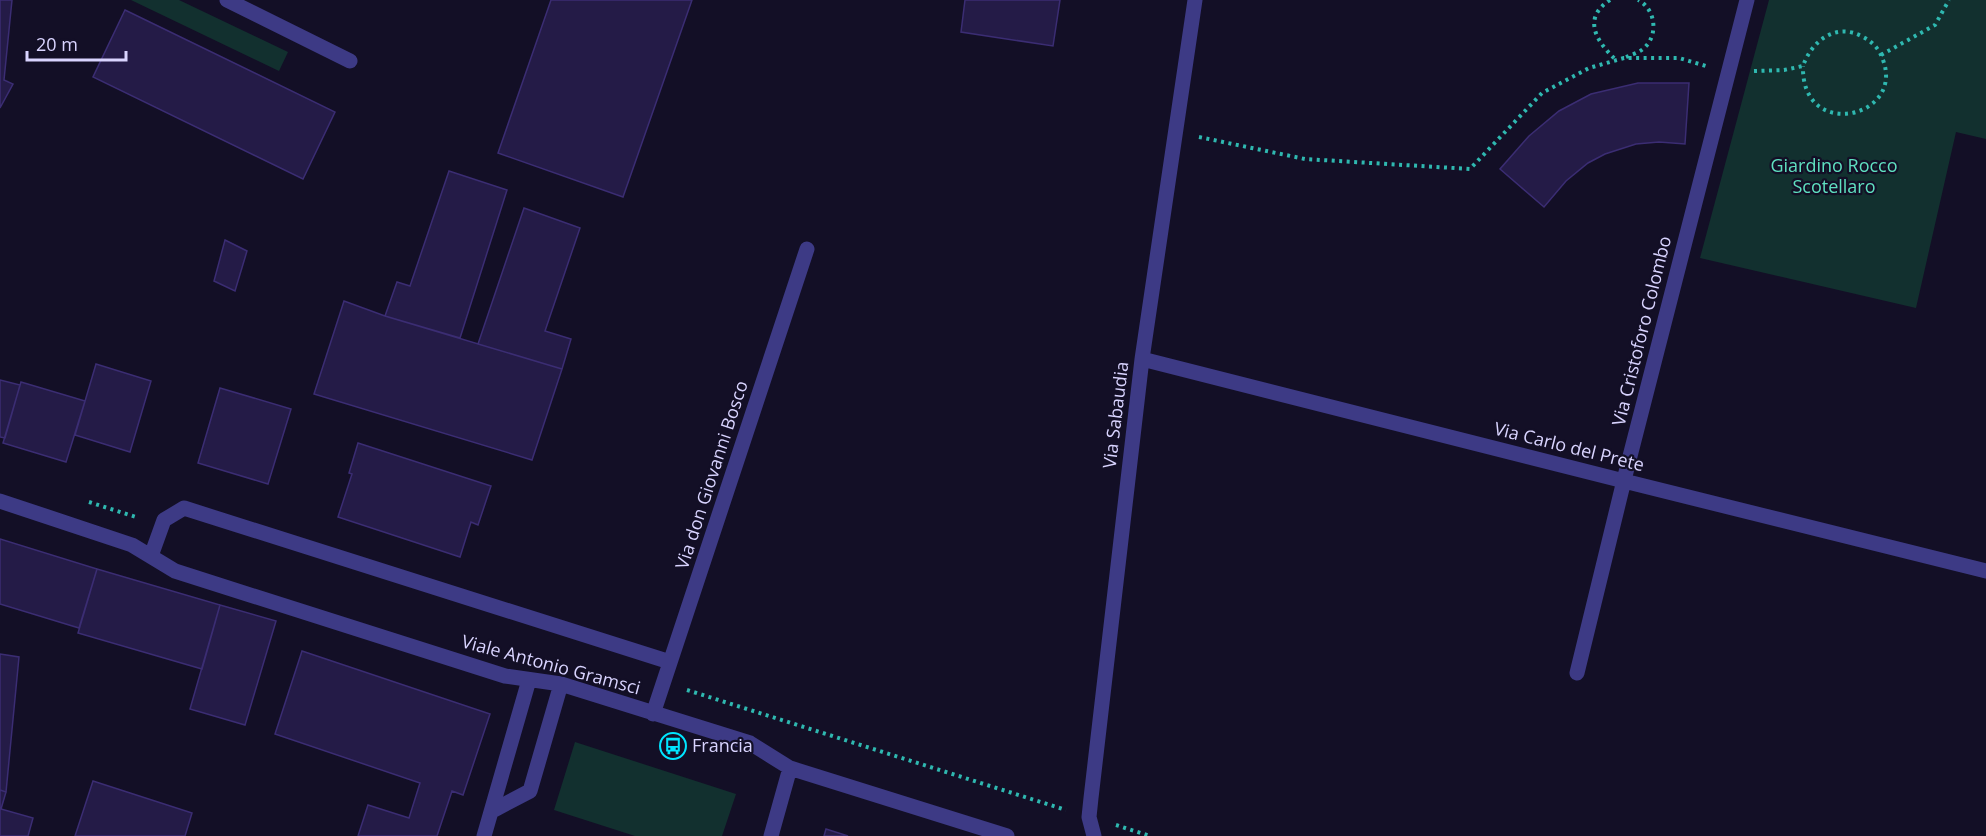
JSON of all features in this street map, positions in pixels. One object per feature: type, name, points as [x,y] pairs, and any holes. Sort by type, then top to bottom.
[{"type":"street","points":[[227,0],[350,60]]},
{"type":"street","name":"Via Sabaudia","points":[[1094,836],[1089,817],[1142,359],[1195,0]]},
{"type":"street","name":"Via Cristoforo Colombo","points":[[1577,673],[1747,0]]},
{"type":"street","name":"Via don Giovanni Bosco","points":[[653,714],[807,249]]},
{"type":"street","name":"Via Carlo del Prete","points":[[1142,359],[1986,570]]},
{"type":"street","name":"Viale Antonio Gramsci","points":[[0,501],[132,545],[175,570],[187,574],[505,676],[561,684],[750,743],[790,768],[1007,836]]},
{"type":"street","name":"Viale Antonio Gramsci","points":[[151,556],[164,520],[184,508],[670,662]]},
{"type":"street","points":[[484,836],[529,680]]},
{"type":"street","points":[[492,811],[530,791],[561,684]]},
{"type":"street","points":[[771,836],[790,768]]},
{"type":"path","points":[[1610,0],[1598,12],[1594,21],[1595,31],[1600,44],[1616,59]]},
{"type":"path","points":[[1624,58],[1643,49],[1653,33],[1651,14],[1638,0]]},
{"type":"path","points":[[1881,55],[1935,25],[1949,0]]},
{"type":"path","points":[[1838,32],[1860,34],[1876,46],[1881,55],[1885,66],[1884,88],[1870,106],[1860,112],[1848,115],[1834,114],[1821,108],[1812,100],[1806,90],[1803,66],[1806,57],[1818,41],[1827,35],[1838,32]]},
{"type":"path","points":[[1174,141],[1199,137],[1305,159],[1470,169],[1542,93],[1589,68],[1616,59],[1679,58],[1729,72],[1784,70],[1803,66]]},
{"type":"green space","points":[[131,0],[179,0],[288,52],[279,71]]},
{"type":"green space","name":"Giardino Rocco Scotellaro","points":[[1769,0],[1986,0],[1986,139],[1956,132],[1916,308],[1700,258]]},
{"type":"green space","points":[[575,742],[736,794],[722,836],[635,836],[554,810]]},
{"type":"building","points":[[0,0],[12,0],[4,80],[13,84],[0,108]]},
{"type":"building","points":[[551,0],[692,0],[623,197],[498,153]]},
{"type":"building","points":[[965,0],[1060,0],[1053,46],[961,32]]},
{"type":"building","points":[[125,10],[335,112],[303,179],[93,77]]},
{"type":"building","points":[[1638,83],[1689,83],[1685,144],[1659,142],[1636,144],[1605,154],[1588,163],[1566,181],[1544,207],[1500,169],[1529,136],[1559,111],[1591,94]]},
{"type":"building","points":[[449,171],[507,190],[460,338],[385,316],[397,282],[410,286]]},
{"type":"building","points":[[524,208],[580,228],[545,331],[571,339],[562,369],[478,344]]},
{"type":"building","points":[[225,240],[247,251],[235,291],[214,281]]},
{"type":"building","points":[[344,301],[385,316],[562,369],[532,460],[314,394]]},
{"type":"building","points":[[96,364],[151,381],[130,452],[75,435]]},
{"type":"building","points":[[0,380],[20,385],[5,438],[0,437]]},
{"type":"building","points":[[21,382],[85,401],[66,462],[3,443]]},
{"type":"building","points":[[220,388],[291,409],[268,484],[198,463]]},
{"type":"building","points":[[358,443],[491,486],[478,525],[471,522],[460,557],[338,517],[352,474],[349,473]]},
{"type":"building","points":[[0,539],[97,569],[79,628],[0,604]]},
{"type":"building","points":[[97,569],[220,605],[202,669],[78,633]]},
{"type":"building","points":[[220,605],[276,621],[245,725],[190,709]]},
{"type":"building","points":[[302,651],[490,714],[463,795],[452,791],[437,836],[358,836],[368,805],[409,818],[420,783],[275,734]]},
{"type":"building","points":[[0,654],[19,657],[6,792],[0,790]]},
{"type":"building","points":[[93,781],[192,813],[185,836],[75,836]]},
{"type":"building","points":[[0,790],[6,792],[1,809],[33,818],[28,836],[0,836]]},
{"type":"building","points":[[826,829],[848,836],[824,836]]},
{"type":"place","name":"Francia","points":[[673,746]]}]
